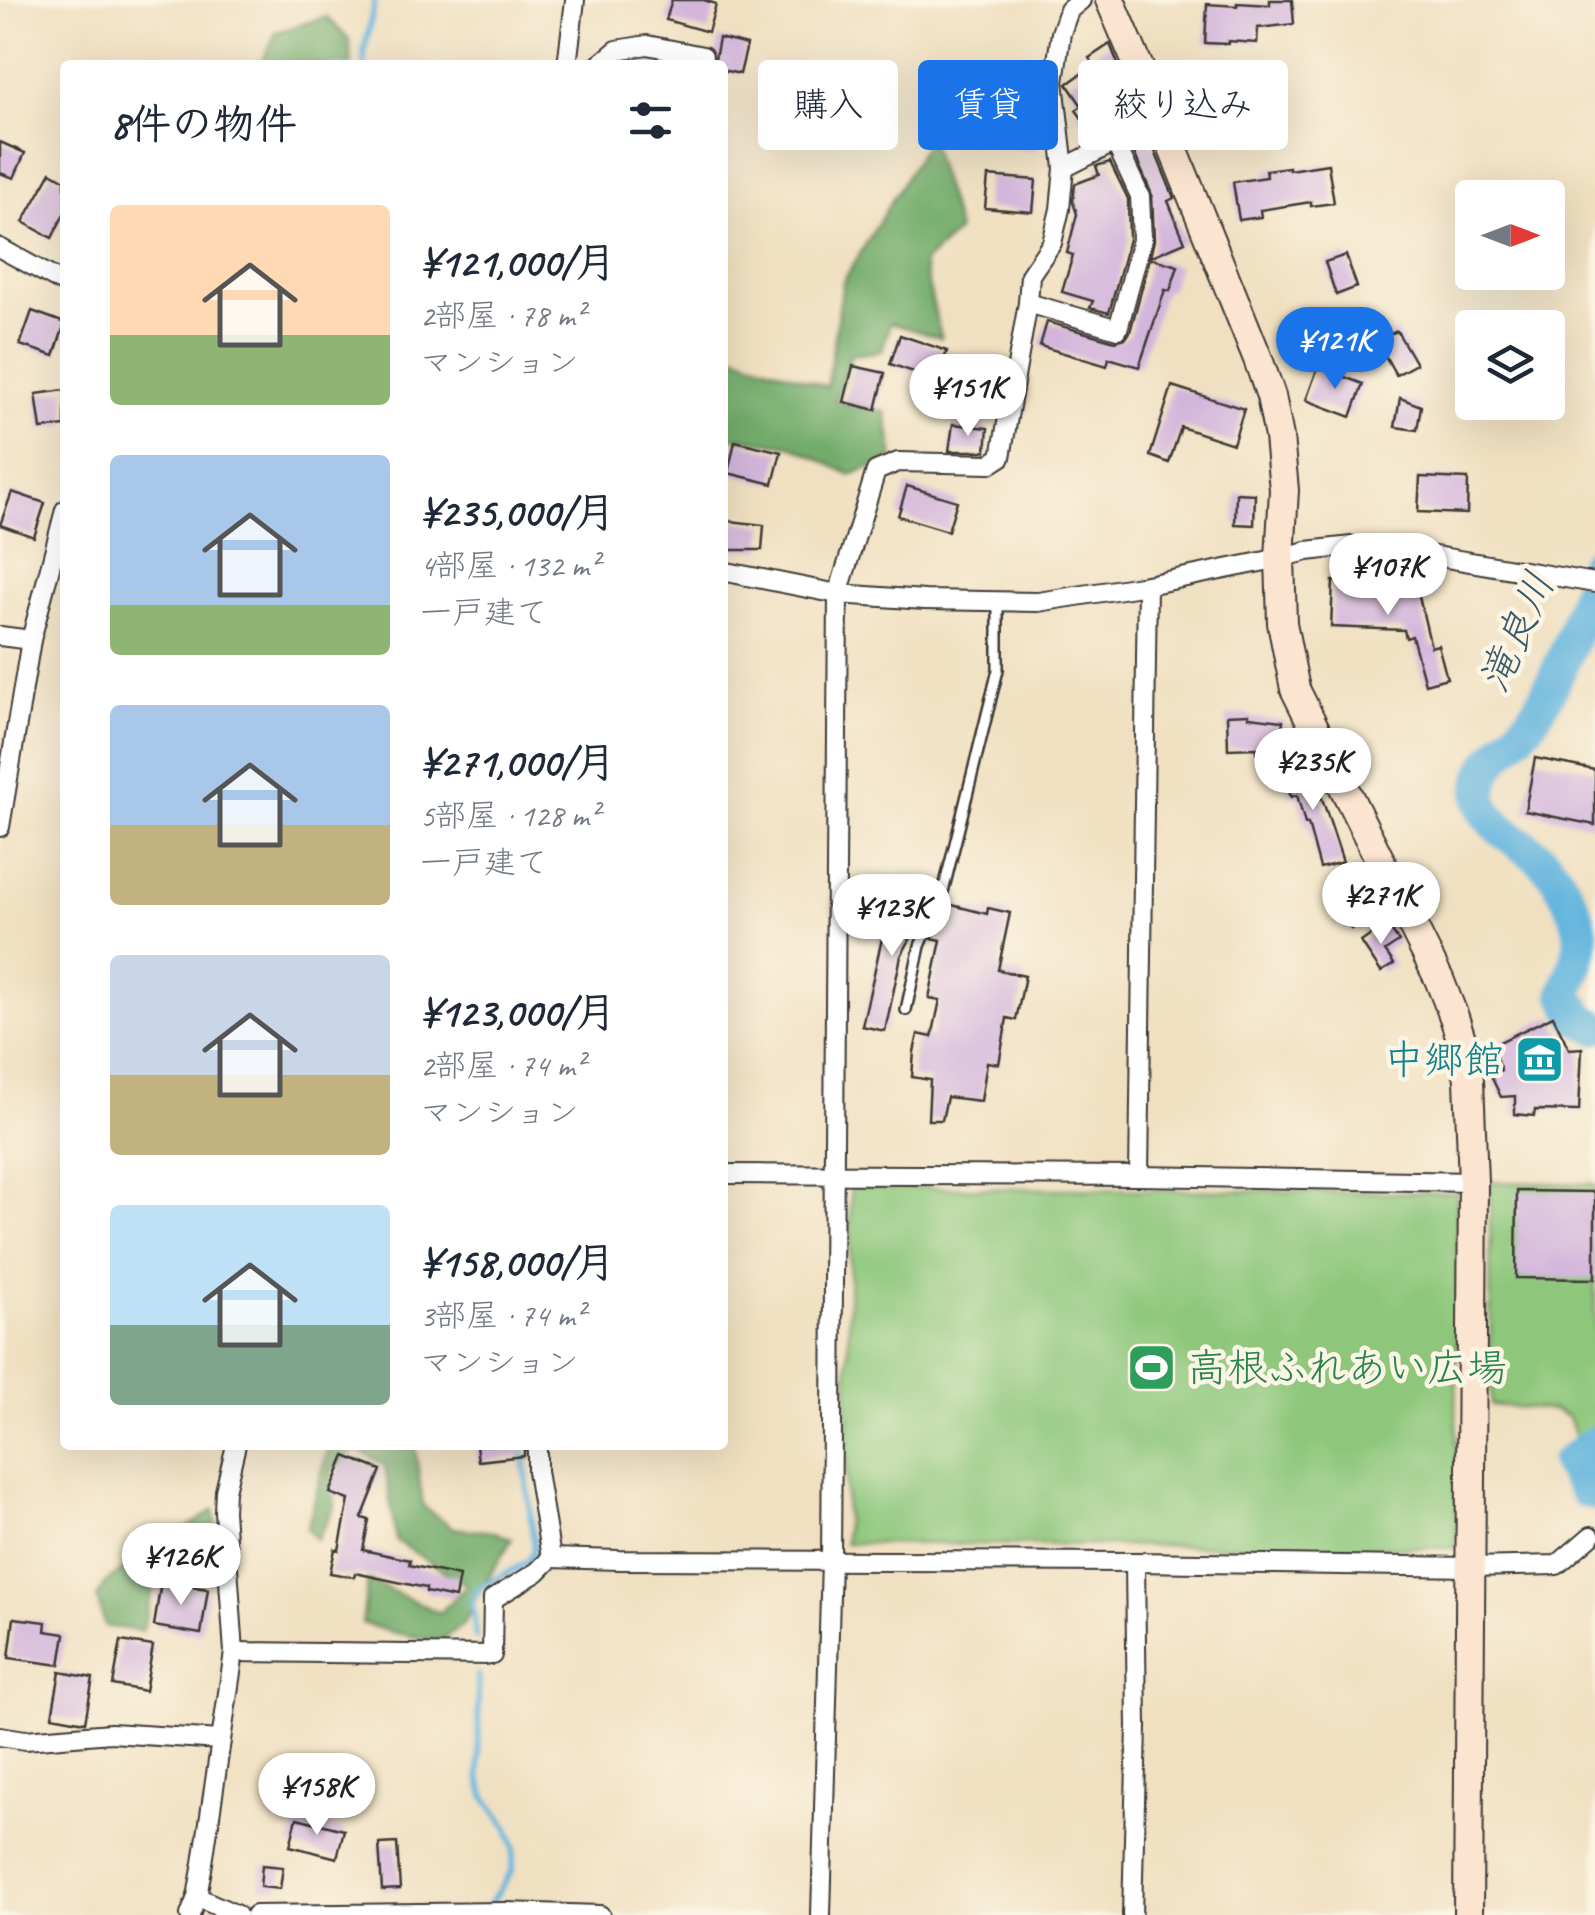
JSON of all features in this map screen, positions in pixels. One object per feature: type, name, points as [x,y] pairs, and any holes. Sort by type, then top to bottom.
[{"type":"street","points":[[568,60],[574,0]]},
{"type":"street","points":[[822,1915],[830,1560],[838,594],[876,471],[898,462],[990,464],[1001,457],[1030,276],[1052,243],[1060,209],[1064,168],[1054,82],[1061,33],[1069,10],[1081,0]]},
{"type":"street","points":[[1110,0],[1136,60]]},
{"type":"street","points":[[605,60],[617,50],[647,45],[703,56]]},
{"type":"street","points":[[1064,168],[1099,150]]},
{"type":"street","points":[[1028,302],[1118,329],[1142,240],[1140,196],[1119,150]]},
{"type":"street","points":[[1174,150],[1272,396],[1284,490],[1282,623],[1295,689],[1439,979],[1464,1048],[1473,1134],[1468,1915]]},
{"type":"street","points":[[0,248],[60,281]]},
{"type":"street","points":[[0,827],[31,640],[60,529]]},
{"type":"street","points":[[728,571],[838,594],[1038,602],[1147,585],[1306,550],[1352,546],[1387,548],[1588,582]]},
{"type":"street","points":[[1139,1176],[1147,585]]},
{"type":"street","points":[[0,636],[31,640]]},
{"type":"street","points":[[728,1174],[1473,1182]]},
{"type":"street","points":[[235,1450],[224,1511],[234,1652],[193,1906],[237,1915]]},
{"type":"street","points":[[537,1450],[551,1558]]},
{"type":"street","points":[[234,1652],[492,1655],[493,1599],[551,1558],[1472,1568],[1557,1565],[1593,1534]]},
{"type":"street","points":[[1132,1915],[1137,1726],[1135,1562]]},
{"type":"street","points":[[0,1736],[24,1740],[111,1732],[221,1740]]},
{"type":"street","points":[[255,1915],[600,1915]]},
{"type":"lane","points":[[906,1010],[920,946],[943,892],[998,670],[998,602]]},
{"type":"green space","points":[[327,17],[349,39],[351,60],[263,60],[276,32]]},
{"type":"green space","points":[[922,150],[933,150],[958,231],[923,263],[941,338],[890,323],[882,351],[851,355],[835,401],[886,412],[894,458],[851,475],[790,445],[728,437],[728,353],[827,387],[843,282]]},
{"type":"green space","name":"高根ふれあい広場","points":[[1490,1182],[1595,1184],[1595,1432],[1577,1442],[1568,1417],[1553,1410],[1491,1405]]},
{"type":"green space","name":"高根ふれあい広場","points":[[851,1187],[1457,1193],[1456,1548],[845,1543]]},
{"type":"green space","points":[[328,1450],[354,1450],[331,1471],[335,1505],[317,1540],[307,1529]]},
{"type":"green space","points":[[359,1450],[416,1450],[423,1506],[453,1528],[495,1532],[512,1539],[464,1624],[439,1642],[362,1623],[368,1580],[440,1613],[467,1585],[396,1541],[385,1466]]},
{"type":"green space","points":[[214,1510],[221,1571],[156,1578],[142,1631],[105,1626],[97,1598],[107,1581]]},
{"type":"building","points":[[672,0],[716,4],[708,32],[666,20]]},
{"type":"building","points":[[1270,0],[1292,0],[1294,24],[1258,28],[1257,43],[1205,43],[1207,4],[1270,5]]},
{"type":"building","points":[[719,38],[747,45],[740,74],[728,71],[728,60],[715,59]]},
{"type":"building","points":[[1110,44],[1116,60],[1090,60]]},
{"type":"building","points":[[1078,76],[1078,100],[1067,84]]},
{"type":"building","points":[[0,142],[25,153],[14,178],[0,173]]},
{"type":"building","points":[[1133,150],[1154,150],[1174,198],[1168,201],[1185,242],[1150,257],[1154,240],[1152,195]]},
{"type":"building","points":[[1110,162],[1128,199],[1129,239],[1109,313],[1090,308],[1093,301],[1062,292],[1073,255],[1067,253],[1077,214],[1073,202],[1075,184],[1099,175],[1096,166]]},
{"type":"building","points":[[1328,164],[1334,203],[1311,206],[1311,202],[1260,210],[1261,217],[1239,220],[1233,182],[1267,177],[1266,170]]},
{"type":"building","points":[[51,172],[60,177],[60,222],[52,238],[23,222]]},
{"type":"building","points":[[988,176],[1036,180],[1033,212],[985,208]]},
{"type":"building","points":[[1346,255],[1357,287],[1336,295],[1325,262]]},
{"type":"building","points":[[1150,258],[1178,266],[1170,291],[1165,290],[1139,367],[1109,358],[1107,366],[1040,346],[1047,322],[1115,341],[1126,338]]},
{"type":"building","points":[[32,311],[60,321],[54,356],[20,345]]},
{"type":"building","points":[[1397,331],[1416,364],[1396,375],[1377,341]]},
{"type":"building","points":[[900,335],[947,351],[937,380],[890,364]]},
{"type":"building","points":[[853,366],[885,373],[876,410],[844,402]]},
{"type":"building","points":[[1318,367],[1363,384],[1351,417],[1306,400]]},
{"type":"building","points":[[1172,386],[1244,409],[1233,444],[1181,427],[1169,463],[1150,456]]},
{"type":"building","points":[[60,391],[60,427],[41,429],[36,394]]},
{"type":"building","points":[[1400,398],[1421,406],[1417,430],[1395,427]]},
{"type":"building","points":[[953,424],[988,428],[986,451],[949,451]]},
{"type":"building","points":[[735,441],[781,452],[773,484],[728,473]]},
{"type":"building","points":[[1420,477],[1468,479],[1467,514],[1418,512]]},
{"type":"building","points":[[907,486],[957,501],[948,531],[898,516]]},
{"type":"building","points":[[12,492],[45,503],[34,537],[0,525]]},
{"type":"building","points":[[1236,493],[1255,494],[1254,525],[1235,524]]},
{"type":"building","points":[[728,521],[764,525],[762,550],[728,550]]},
{"type":"building","points":[[1333,581],[1380,583],[1380,593],[1416,584],[1431,647],[1438,645],[1447,678],[1425,684],[1412,636],[1406,638],[1404,630],[1331,627]]},
{"type":"building","points":[[1249,714],[1283,721],[1279,755],[1257,753],[1257,748],[1228,749],[1227,715]]},
{"type":"building","points":[[1301,757],[1316,800],[1322,798],[1343,862],[1320,868],[1297,795],[1291,797],[1280,765]]},
{"type":"building","points":[[1535,758],[1595,770],[1595,825],[1525,811]]},
{"type":"building","points":[[1356,881],[1368,899],[1354,908],[1363,921],[1351,929],[1330,899]]},
{"type":"building","points":[[904,895],[930,902],[916,935],[913,934],[901,956],[885,1031],[862,1026],[888,912],[899,915]]},
{"type":"building","points":[[946,906],[987,914],[988,908],[1010,913],[998,970],[1025,976],[1016,1020],[1007,1018],[999,1064],[987,1062],[981,1101],[947,1097],[942,1120],[928,1120],[930,1080],[912,1077],[914,1052],[918,1034],[932,1037],[940,1000],[929,998],[941,940],[932,938]]},
{"type":"building","points":[[1387,924],[1399,942],[1385,951],[1394,964],[1381,972],[1361,942]]},
{"type":"building","name":"中郷館","points":[[1553,1016],[1569,1049],[1582,1048],[1579,1111],[1535,1110],[1534,1116],[1515,1114],[1515,1096],[1501,1097],[1491,1076],[1501,1070],[1491,1046]]},
{"type":"building","points":[[1517,1191],[1595,1192],[1595,1279],[1516,1278]]},
{"type":"building","points":[[477,1450],[524,1450],[524,1456],[478,1461]]},
{"type":"building","points":[[345,1456],[381,1470],[362,1518],[369,1520],[363,1550],[459,1576],[455,1598],[355,1573],[354,1577],[330,1573],[349,1500],[330,1493]]},
{"type":"building","points":[[161,1582],[208,1589],[201,1634],[154,1626]]},
{"type":"building","points":[[14,1618],[46,1622],[45,1631],[65,1634],[60,1665],[9,1658]]},
{"type":"building","points":[[121,1641],[153,1646],[145,1691],[113,1685]]},
{"type":"building","points":[[60,1672],[93,1678],[85,1722],[52,1716]]},
{"type":"building","points":[[297,1818],[344,1830],[337,1858],[290,1846]]},
{"type":"building","points":[[397,1843],[400,1889],[382,1890],[379,1844]]},
{"type":"building","points":[[262,1865],[283,1867],[280,1889],[260,1887]]},
{"type":"waterway","points":[[364,60],[375,0]]},
{"type":"waterway","name":"滝良川","points":[[1595,565],[1551,687],[1530,721],[1491,763],[1481,795],[1488,816],[1542,860],[1568,898],[1578,920],[1581,941],[1566,993],[1579,1018],[1595,1027]]},
{"type":"waterway","name":"滝良川","points":[[1595,1443],[1568,1463],[1586,1491],[1595,1493]]},
{"type":"waterway","points":[[476,1637],[472,1602],[478,1588],[528,1562],[534,1549],[524,1450]]},
{"type":"waterway","points":[[478,1675],[479,1776],[485,1797],[508,1828],[514,1848],[512,1871],[491,1907]]},
{"type":"place","name":"中郷館","points":[[1539,1060]]},
{"type":"place","name":"高根ふれあい広場","points":[[1152,1368]]}]
